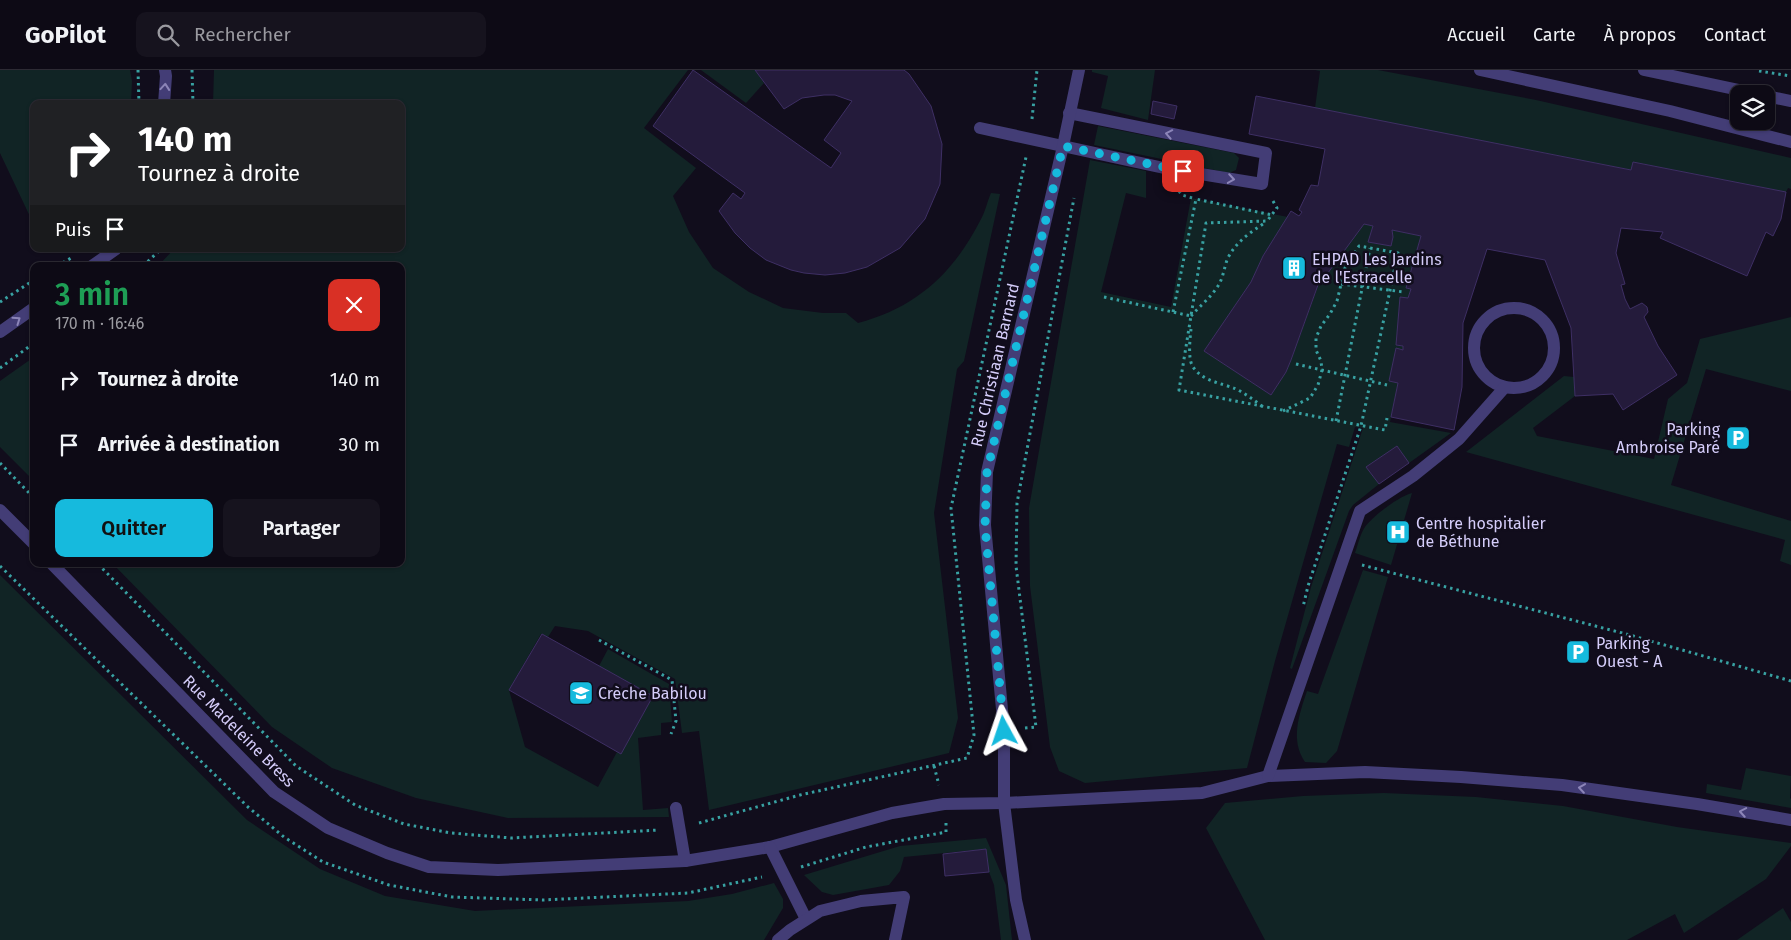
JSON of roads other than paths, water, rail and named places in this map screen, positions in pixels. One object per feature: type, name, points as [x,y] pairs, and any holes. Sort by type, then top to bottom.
[{"type":"street","points":[[164,100],[165,70]]},
{"type":"street","name":"Rue Christiaan Barnard","points":[[1025,940],[1016,900],[1004,803],[1004,731],[985,526],[987,472],[1079,70]]},
{"type":"street","points":[[1480,70],[1670,110],[1791,142]]},
{"type":"street","points":[[1644,70],[1730,88]]},
{"type":"street","points":[[1775,98],[1791,101]]},
{"type":"street","points":[[980,128],[1164,168],[1262,184],[1266,153],[1069,114]]},
{"type":"street","points":[[98,262],[112,252]]},
{"type":"street","points":[[1268,776],[1360,511],[1412,476],[1459,439],[1506,388],[1518,388],[1531,384],[1542,377],[1550,367],[1554,354],[1554,341],[1550,329],[1542,319],[1531,311],[1518,308],[1504,309],[1492,314],[1482,323],[1476,335],[1474,348],[1476,362],[1483,373],[1493,382],[1506,388]]},
{"type":"street","points":[[0,332],[30,311]]},
{"type":"street","points":[[0,510],[30,540]]},
{"type":"street","name":"Rue Madeleine Bress","points":[[55,567],[274,792],[328,828],[387,853],[429,867],[498,870],[685,861],[770,846],[892,813],[944,804],[1004,803],[1202,793],[1268,776],[1364,772],[1562,785],[1698,804],[1791,820]]},
{"type":"street","points":[[676,808],[685,861]]},
{"type":"street","points":[[770,846],[806,919]]},
{"type":"street","points":[[778,940],[820,911],[861,901],[904,897],[895,940]]},
{"type":"place","name":"EHPAD Les Jardins de l'Estracelle","points":[[1294,268]]},
{"type":"place","name":"Parking Ambroise Paré","points":[[1738,438]]},
{"type":"place","name":"Centre hospitalier de Béthune","points":[[1398,532]]},
{"type":"place","name":"Parking Ouest - A","points":[[1578,652]]},
{"type":"place","name":"Crèche Babilou","points":[[581,693]]}]
